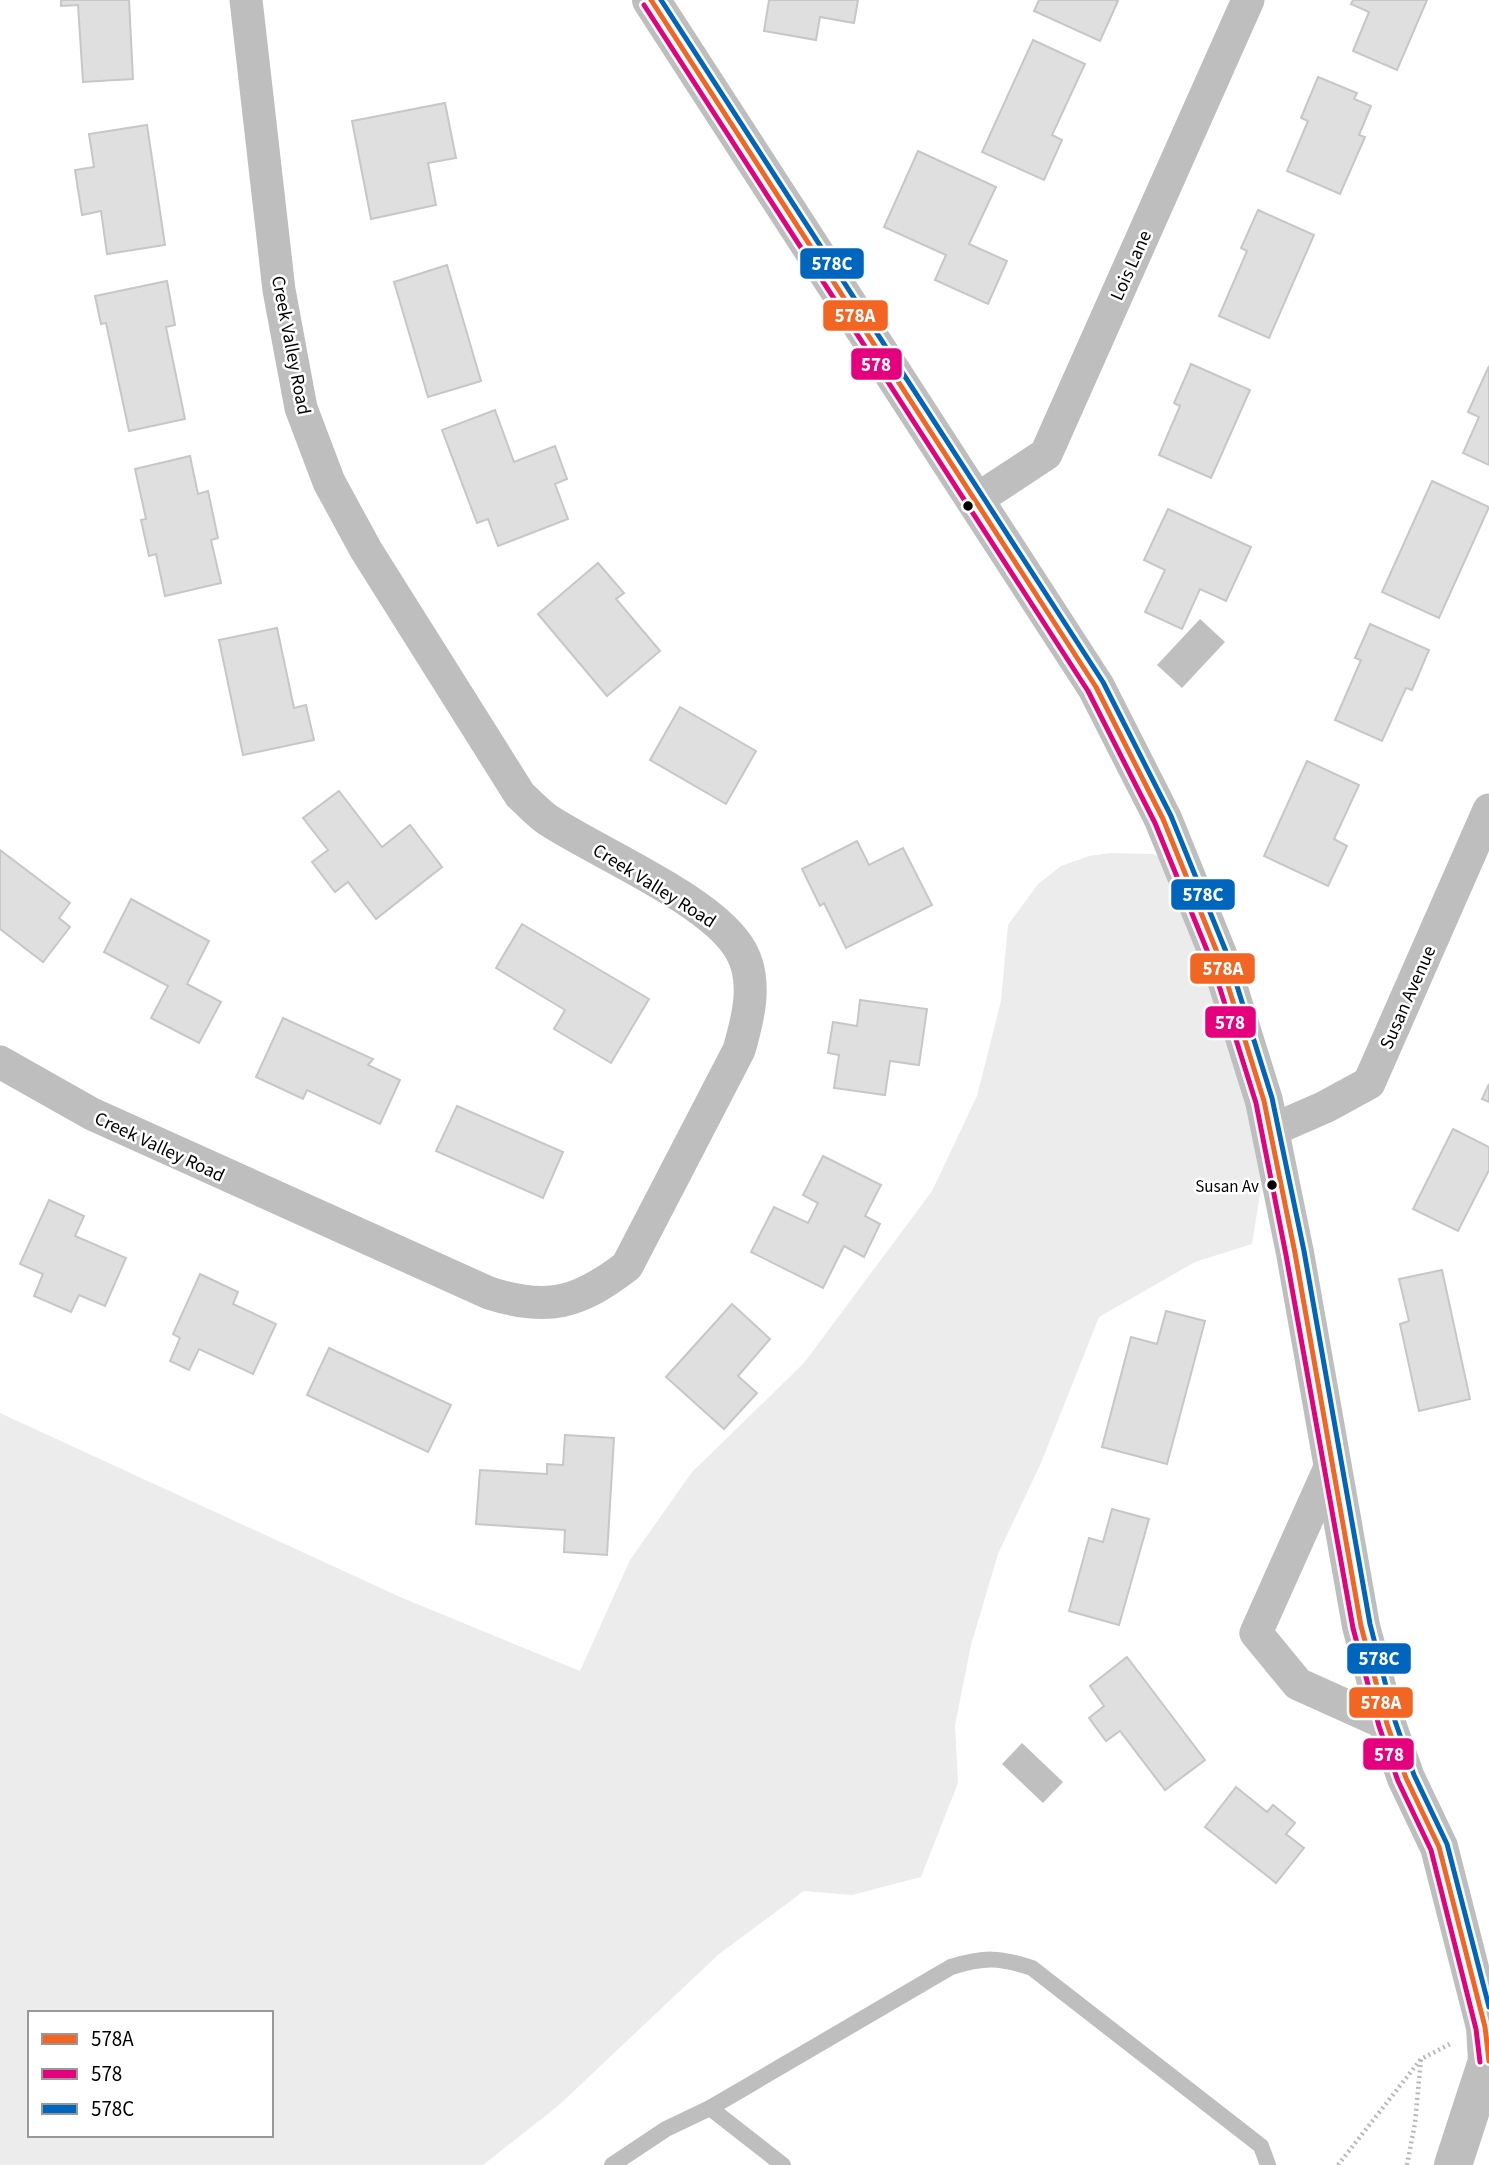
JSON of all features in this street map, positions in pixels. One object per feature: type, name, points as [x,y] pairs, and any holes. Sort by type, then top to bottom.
[{"type":"street","name":"Creek Valley Road","points":[[0,1062],[104,1120],[489,1293],[521,1303],[554,1304],[600,1287],[627,1266],[739,1050],[747,1020],[750,984],[741,951],[715,919],[546,819],[520,795],[366,550],[329,482],[301,408],[279,290],[246,0]]},
{"type":"street","points":[[651,0],[1096,687],[1163,819],[1219,957],[1264,1101],[1295,1253],[1361,1626],[1387,1724],[1406,1777],[1439,1847],[1487,2050],[1453,2165]]},
{"type":"street","name":"Lois Lane","points":[[976,500],[1045,454],[1248,0]]},
{"type":"street","name":"Susan Avenue","points":[[1270,1131],[1325,1107],[1369,1083],[1489,810]]},
{"type":"street","points":[[1332,1463],[1256,1633],[1298,1685],[1387,1724]]},
{"type":"lane","points":[[612,2165],[666,2129],[710,2108],[951,1967],[979,1958],[1004,1959],[1031,1968],[1261,2146],[1268,2165]]},
{"type":"lane","points":[[710,2108],[783,2165]]},
{"type":"path","points":[[1338,2165],[1421,2059],[1487,2050]]},
{"type":"path","points":[[1407,2165],[1415,2123],[1421,2059]]},
{"type":"shaded area","points":[[1200,619],[1225,642],[1182,688],[1157,665]]},
{"type":"shaded area","points":[[1111,853],[1154,854],[1185,874],[1270,1131],[1252,1244],[1195,1262],[1099,1317],[1041,1463],[998,1554],[971,1645],[955,1725],[958,1783],[921,1877],[852,1895],[804,1891],[719,1954],[558,2106],[483,2165],[0,2165],[0,1413],[400,1597],[580,1671],[630,1560],[692,1472],[804,1363],[932,1191],[977,1096],[1001,1001],[1008,925],[1038,884],[1061,866],[1089,856]]},
{"type":"shaded area","points":[[1022,1743],[1063,1782],[1043,1803],[1002,1764]]},
{"type":"building","points":[[61,0],[129,0],[133,79],[83,82],[78,5],[61,6]]},
{"type":"building","points":[[769,0],[858,0],[854,23],[820,17],[816,40],[764,31]]},
{"type":"building","points":[[1039,0],[1118,1],[1100,41],[1034,11]]},
{"type":"building","points":[[1353,0],[1427,0],[1397,70],[1353,51],[1369,12],[1351,4]]},
{"type":"building","points":[[1033,40],[1085,64],[1052,135],[1062,140],[1044,180],[982,152]]},
{"type":"building","points":[[1318,77],[1357,93],[1354,99],[1371,106],[1359,135],[1365,137],[1340,194],[1287,171],[1308,121],[1301,118]]},
{"type":"building","points":[[445,103],[456,158],[428,163],[436,205],[371,219],[352,121]]},
{"type":"building","points":[[147,125],[165,245],[107,254],[101,211],[82,215],[75,170],[94,167],[89,134]]},
{"type":"building","points":[[918,151],[996,187],[969,244],[1007,261],[988,304],[935,280],[946,255],[884,227]]},
{"type":"building","points":[[1258,210],[1314,235],[1269,338],[1219,316],[1247,251],[1241,248]]},
{"type":"building","points":[[447,265],[481,381],[428,397],[394,282]]},
{"type":"building","points":[[167,281],[175,325],[166,327],[185,419],[129,431],[106,323],[101,324],[95,296]]},
{"type":"building","points":[[1191,364],[1250,390],[1211,478],[1159,455],[1180,406],[1174,403]]},
{"type":"building","points":[[1489,366],[1489,465],[1463,453],[1479,417],[1468,412]]},
{"type":"building","points":[[495,410],[514,462],[555,446],[567,479],[555,484],[568,519],[498,546],[488,519],[477,523],[442,430]]},
{"type":"building","points":[[190,456],[198,494],[208,491],[218,538],[211,540],[221,583],[165,596],[156,554],[149,556],[141,520],[146,519],[135,469]]},
{"type":"building","points":[[1432,481],[1489,507],[1439,618],[1382,592]]},
{"type":"building","points":[[1168,509],[1251,547],[1226,601],[1200,589],[1182,629],[1145,612],[1165,570],[1144,560]]},
{"type":"building","points":[[598,563],[624,593],[616,599],[660,651],[607,696],[538,614]]},
{"type":"building","points":[[1370,624],[1429,650],[1412,690],[1406,688],[1382,741],[1335,720],[1361,660],[1355,658]]},
{"type":"building","points":[[277,628],[294,708],[306,705],[314,740],[243,755],[219,640]]},
{"type":"building","points":[[680,707],[756,751],[726,804],[650,760]]},
{"type":"building","points":[[1307,761],[1359,785],[1334,839],[1347,846],[1328,886],[1264,856]]},
{"type":"building","points":[[339,791],[382,847],[410,825],[442,867],[376,919],[348,882],[335,892],[312,862],[328,850],[303,818]]},
{"type":"building","points":[[857,841],[869,865],[903,848],[932,905],[846,948],[824,903],[820,906],[802,869]]},
{"type":"building","points":[[0,850],[70,903],[59,918],[70,927],[43,962],[0,929]]},
{"type":"building","points":[[131,899],[209,941],[187,984],[221,1002],[199,1043],[151,1018],[168,986],[104,952]]},
{"type":"building","points":[[522,924],[649,999],[611,1063],[554,1029],[565,1010],[496,968]]},
{"type":"building","points":[[860,1000],[927,1009],[919,1065],[890,1061],[885,1095],[834,1088],[839,1055],[828,1053],[833,1022],[857,1026]]},
{"type":"building","points":[[283,1018],[373,1059],[368,1065],[400,1080],[380,1124],[307,1090],[303,1099],[256,1077]]},
{"type":"building","points":[[1489,1084],[1489,1102],[1482,1099]]},
{"type":"building","points":[[457,1106],[563,1152],[543,1198],[436,1151]]},
{"type":"building","points":[[1453,1129],[1489,1147],[1489,1170],[1458,1231],[1413,1209]]},
{"type":"building","points":[[823,1156],[881,1185],[865,1216],[880,1224],[864,1257],[844,1246],[823,1288],[751,1252],[774,1207],[808,1223],[818,1203],[803,1195]]},
{"type":"building","points":[[49,1200],[84,1216],[75,1236],[126,1258],[105,1306],[79,1295],[71,1312],[34,1296],[43,1274],[20,1264]]},
{"type":"building","points":[[1442,1270],[1470,1399],[1419,1411],[1400,1324],[1409,1321],[1399,1279]]},
{"type":"building","points":[[200,1274],[238,1292],[233,1304],[276,1324],[253,1374],[199,1349],[189,1370],[170,1361],[180,1338],[173,1334]]},
{"type":"building","points":[[732,1304],[770,1339],[738,1376],[757,1393],[724,1429],[666,1377]]},
{"type":"building","points":[[1166,1311],[1205,1321],[1167,1464],[1102,1447],[1131,1337],[1157,1344]]},
{"type":"building","points":[[329,1348],[451,1405],[428,1452],[307,1395]]},
{"type":"building","points":[[565,1435],[614,1438],[607,1555],[564,1552],[565,1530],[476,1524],[480,1470],[547,1474],[547,1464],[563,1465]]},
{"type":"building","points":[[1112,1509],[1149,1519],[1119,1625],[1069,1611],[1089,1538],[1103,1542]]},
{"type":"building","points":[[1127,1657],[1205,1760],[1165,1790],[1120,1731],[1106,1741],[1089,1718],[1104,1706],[1090,1686]]},
{"type":"building","points":[[1236,1787],[1267,1812],[1273,1805],[1295,1823],[1286,1834],[1304,1848],[1276,1883],[1205,1827]]},
{"type":"transit line","name":"578A","points":[[651,0],[1096,687],[1163,819],[1219,957],[1264,1101],[1295,1253],[1361,1626],[1387,1724],[1406,1778],[1439,1847],[1485,2027],[1489,2061]]},
{"type":"transit line","name":"578C","points":[[661,0],[1103,682],[1171,816],[1227,954],[1272,1098],[1304,1251],[1370,1624],[1395,1721],[1414,1775],[1447,1844],[1489,2007]]},
{"type":"transit line","name":"578","points":[[644,5],[1088,691],[1155,823],[1211,960],[1256,1103],[1353,1628],[1379,1726],[1398,1781],[1431,1850],[1476,2029],[1480,2062]]},
{"type":"place","name":"Susan Av","points":[[1272,1185]]}]
